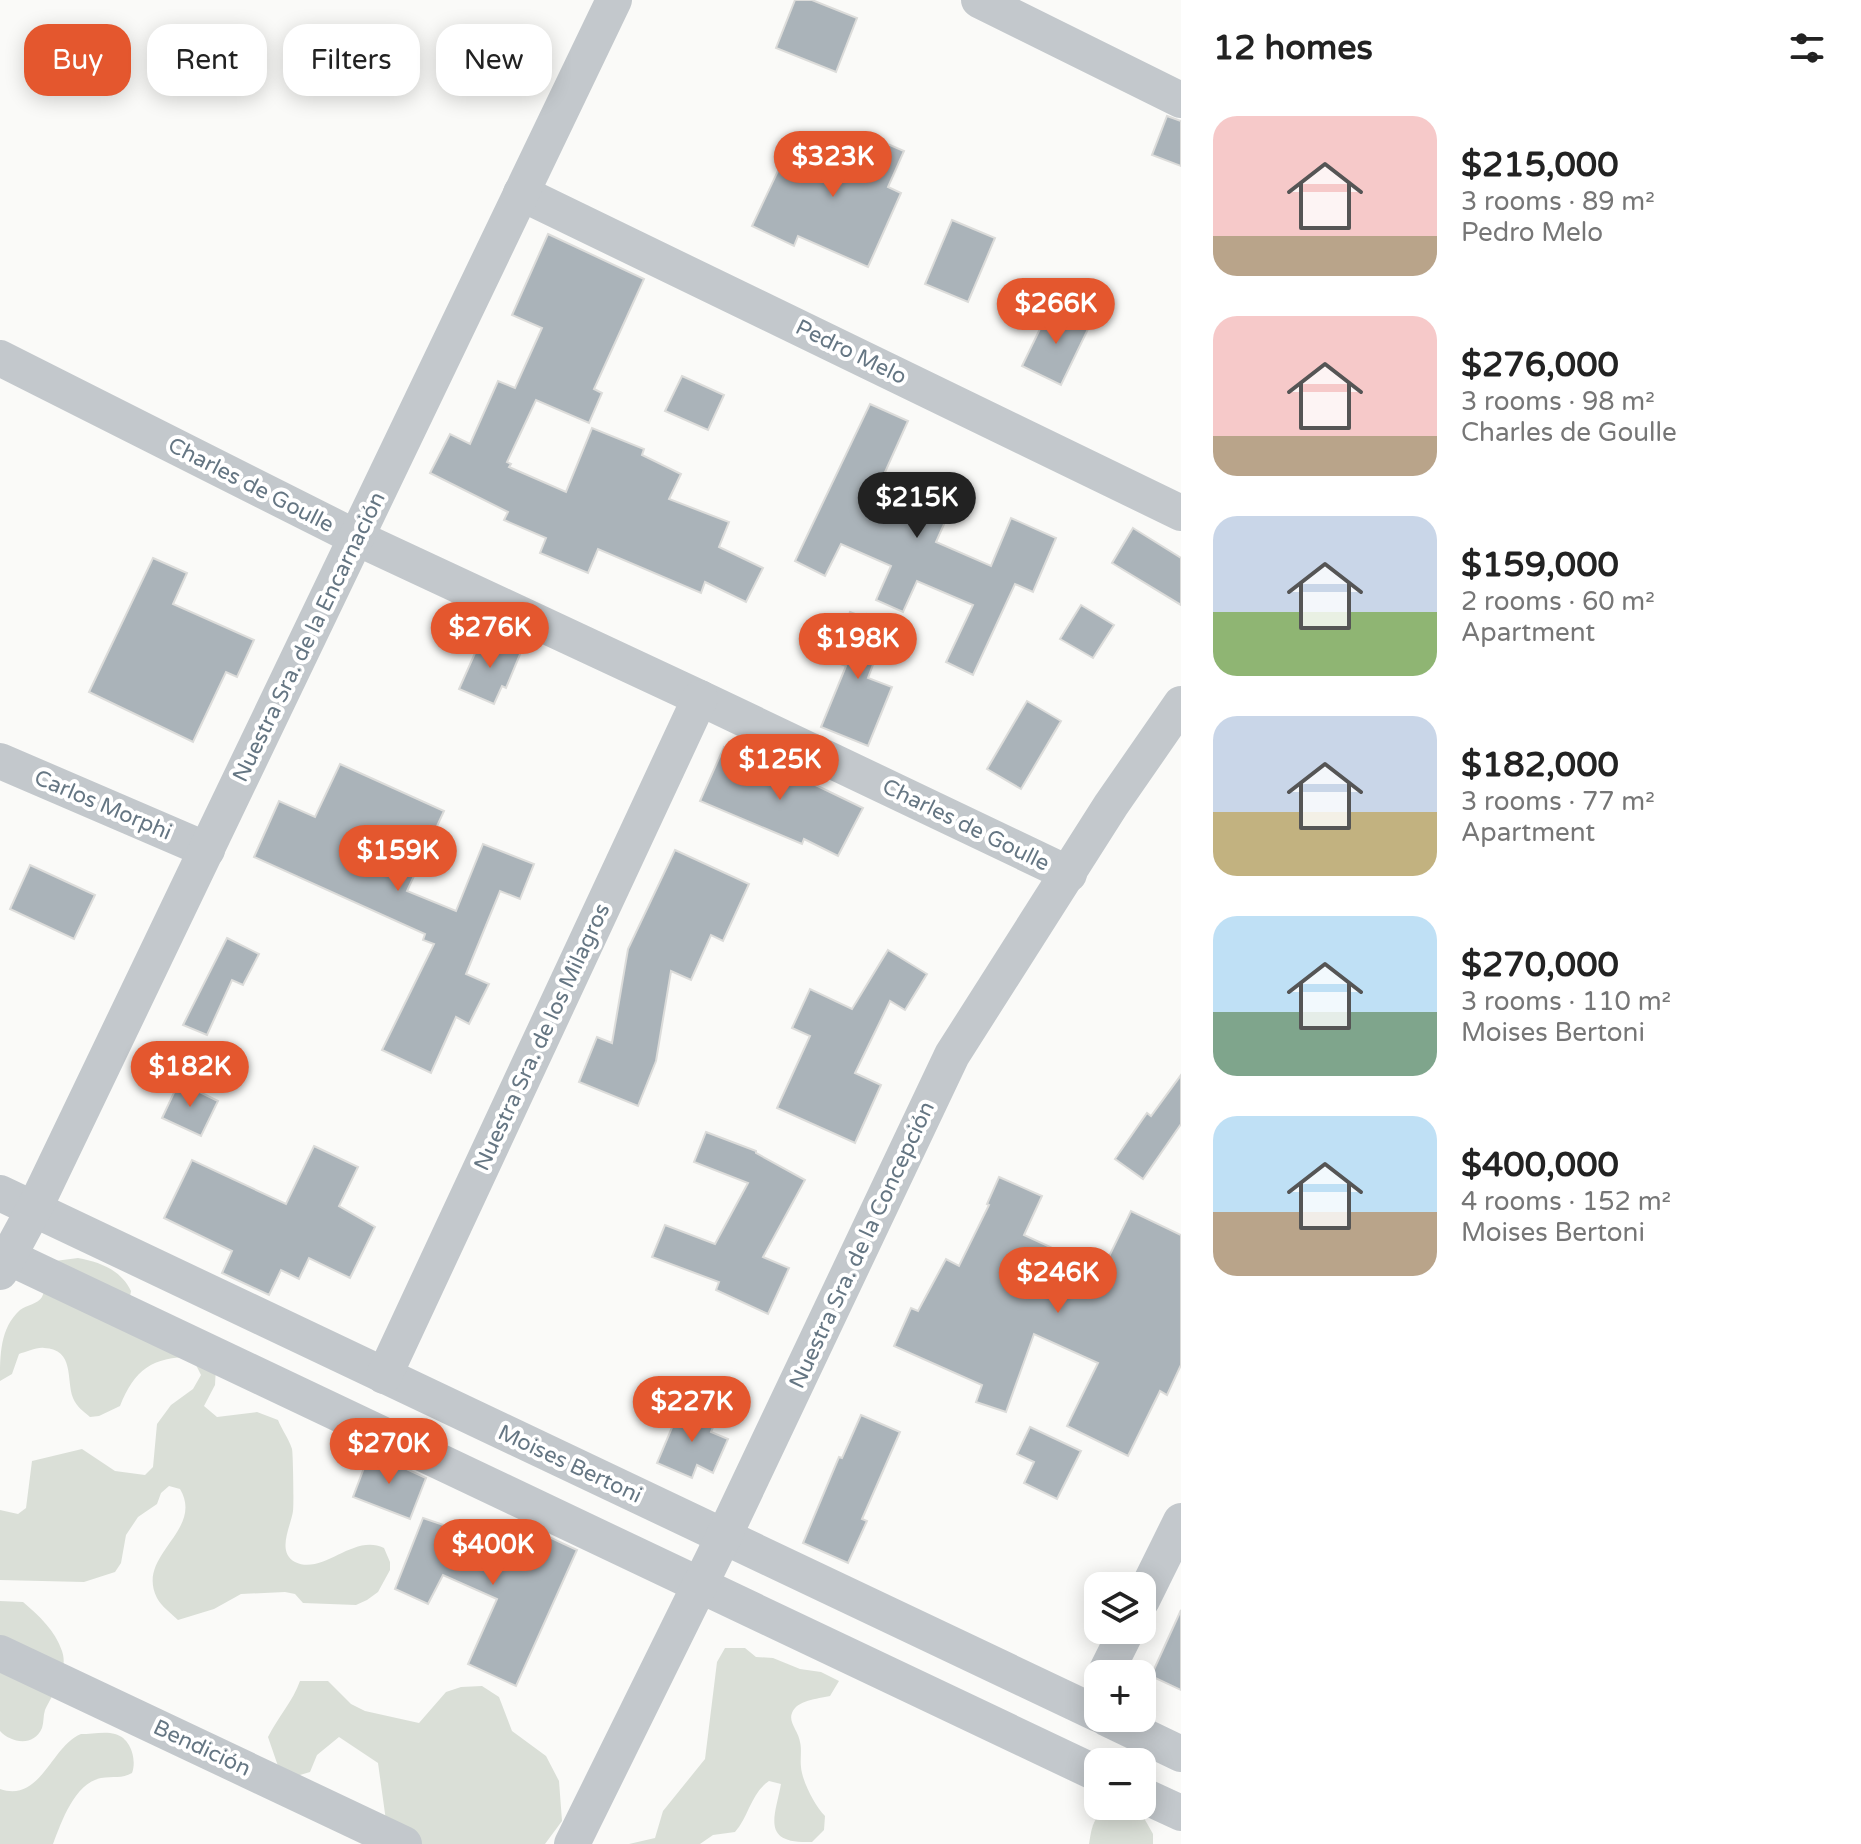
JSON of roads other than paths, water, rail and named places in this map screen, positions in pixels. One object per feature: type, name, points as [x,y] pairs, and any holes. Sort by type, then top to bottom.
[{"type":"street","name":"Nuestra Sra. de la Encarnación","points":[[3,1260],[34,1209],[614,0]]},
{"type":"street","points":[[979,0],[1181,100]]},
{"type":"street","name":"Pedro Melo","points":[[521,193],[1181,513]]},
{"type":"street","name":"Charles de Goulle","points":[[0,358],[357,538],[1069,874]]},
{"type":"street","name":"Nuestra Sra. de los Milagros","points":[[384,1376],[700,698]]},
{"type":"street","name":"Nuestra Sra. de la Concepción","points":[[572,1844],[724,1536],[952,1055],[1111,805],[1181,704]]},
{"type":"street","name":"Carlos Morphi","points":[[0,761],[207,850]]},
{"type":"street","name":"Moises Bertoni","points":[[0,1193],[724,1536],[1084,1702]]},
{"type":"street","points":[[3,1260],[700,1584],[1084,1767]]},
{"type":"street","points":[[1156,1572],[1181,1521]]},
{"type":"street","name":"Bendición","points":[[0,1653],[404,1844]]},
{"type":"street","name":"Moises Bertoni","points":[[1141,1732],[1181,1754]]},
{"type":"street","points":[[1156,1801],[1181,1813]]}]
